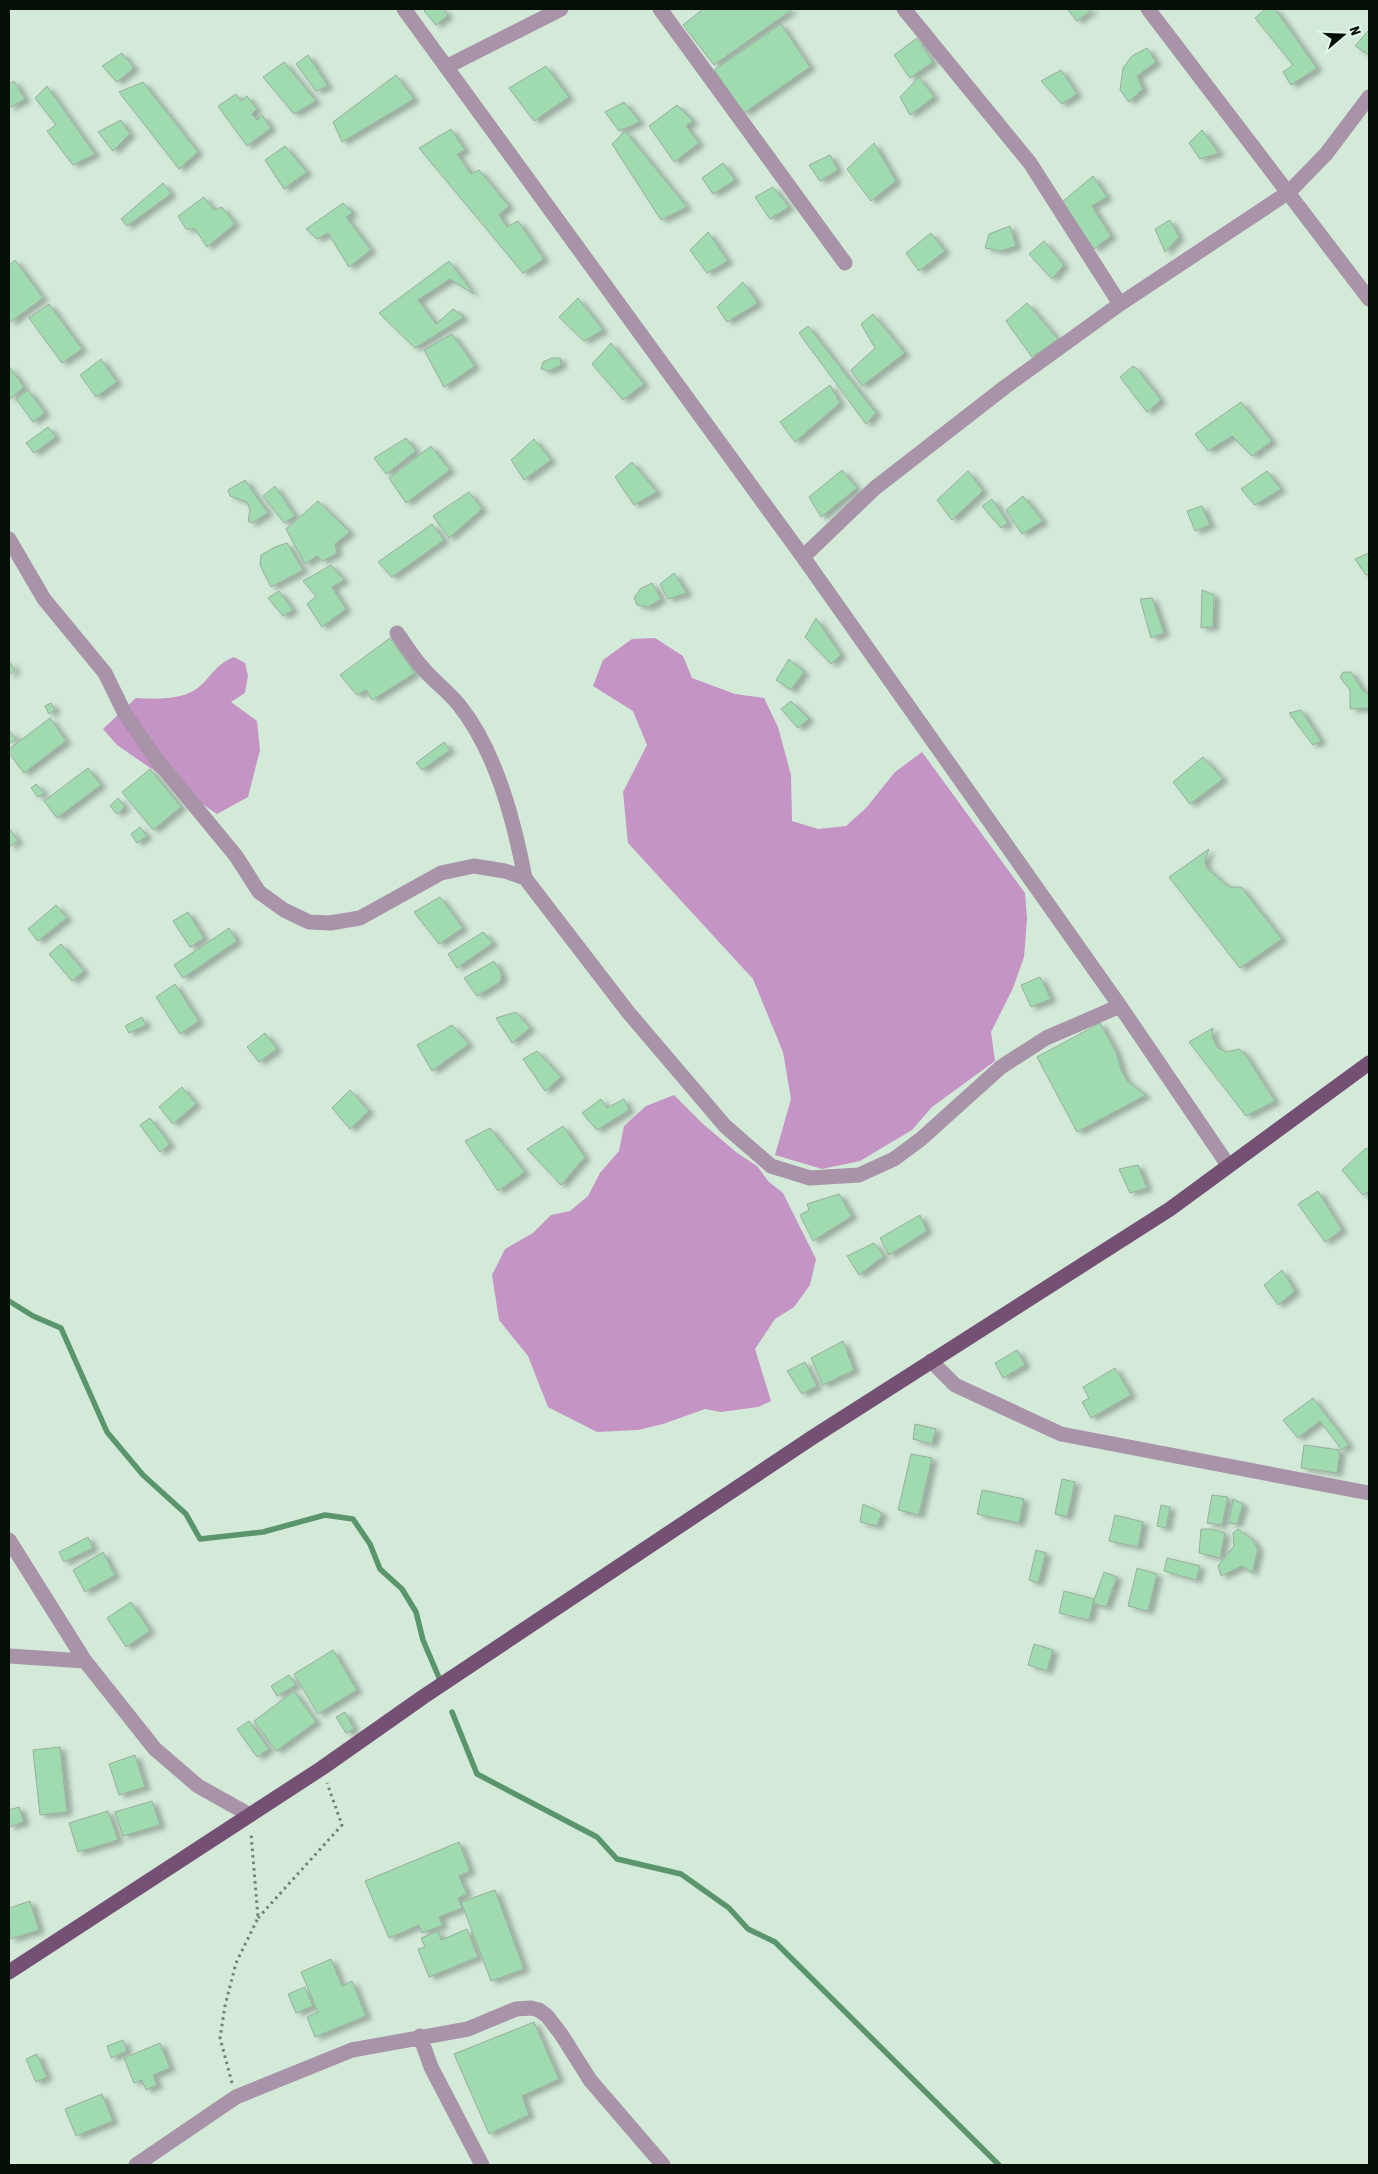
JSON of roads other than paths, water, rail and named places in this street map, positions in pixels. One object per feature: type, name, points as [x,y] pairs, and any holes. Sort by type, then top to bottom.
[{"type":"main road","points":[[9,1972],[322,1768],[423,1697],[805,1442],[1170,1209],[1369,1063]]},
{"type":"street","points":[[404,9],[803,557],[1120,1006],[1228,1165]]},
{"type":"street","points":[[446,67],[561,9]]},
{"type":"street","points":[[660,9],[845,263]]},
{"type":"street","points":[[904,9],[1030,162],[1120,304]]},
{"type":"street","points":[[1148,9],[1369,299]]},
{"type":"street","points":[[803,557],[875,488],[1004,387],[1120,304],[1289,192],[1326,154],[1369,97]]},
{"type":"street","points":[[9,539],[44,599],[105,673],[125,714],[156,759],[236,856],[259,892],[284,910],[309,922],[330,923],[360,918],[441,874],[474,866],[505,871],[525,878]]},
{"type":"street","points":[[397,633],[422,668],[460,705],[478,734],[515,826],[525,878],[628,1012],[725,1126],[770,1166],[810,1178],[859,1175],[894,1159],[921,1139],[1002,1067],[1046,1038],[1120,1006]]},
{"type":"street","points":[[931,1361],[955,1385],[1061,1434],[1369,1493]]},
{"type":"street","points":[[9,1540],[85,1661],[155,1749],[170,1764],[198,1786],[250,1815]]},
{"type":"street","points":[[9,1656],[85,1661]]},
{"type":"street","points":[[136,2165],[236,2097],[352,2050],[420,2036],[468,2029],[516,2009],[531,2008],[539,2010],[547,2016],[561,2034],[590,2080],[663,2165]]},
{"type":"street","points":[[420,2036],[431,2066],[482,2165]]},
{"type":"waterway","points":[[9,1301],[33,1316],[61,1328],[107,1432],[143,1475],[186,1514],[200,1539],[263,1532],[325,1515],[353,1519],[370,1544],[380,1569],[402,1589],[416,1612],[423,1640],[440,1680]]},
{"type":"waterway","points":[[452,1712],[477,1774],[597,1837],[617,1859],[681,1874],[729,1908],[748,1929],[775,1942],[999,2165]]}]
